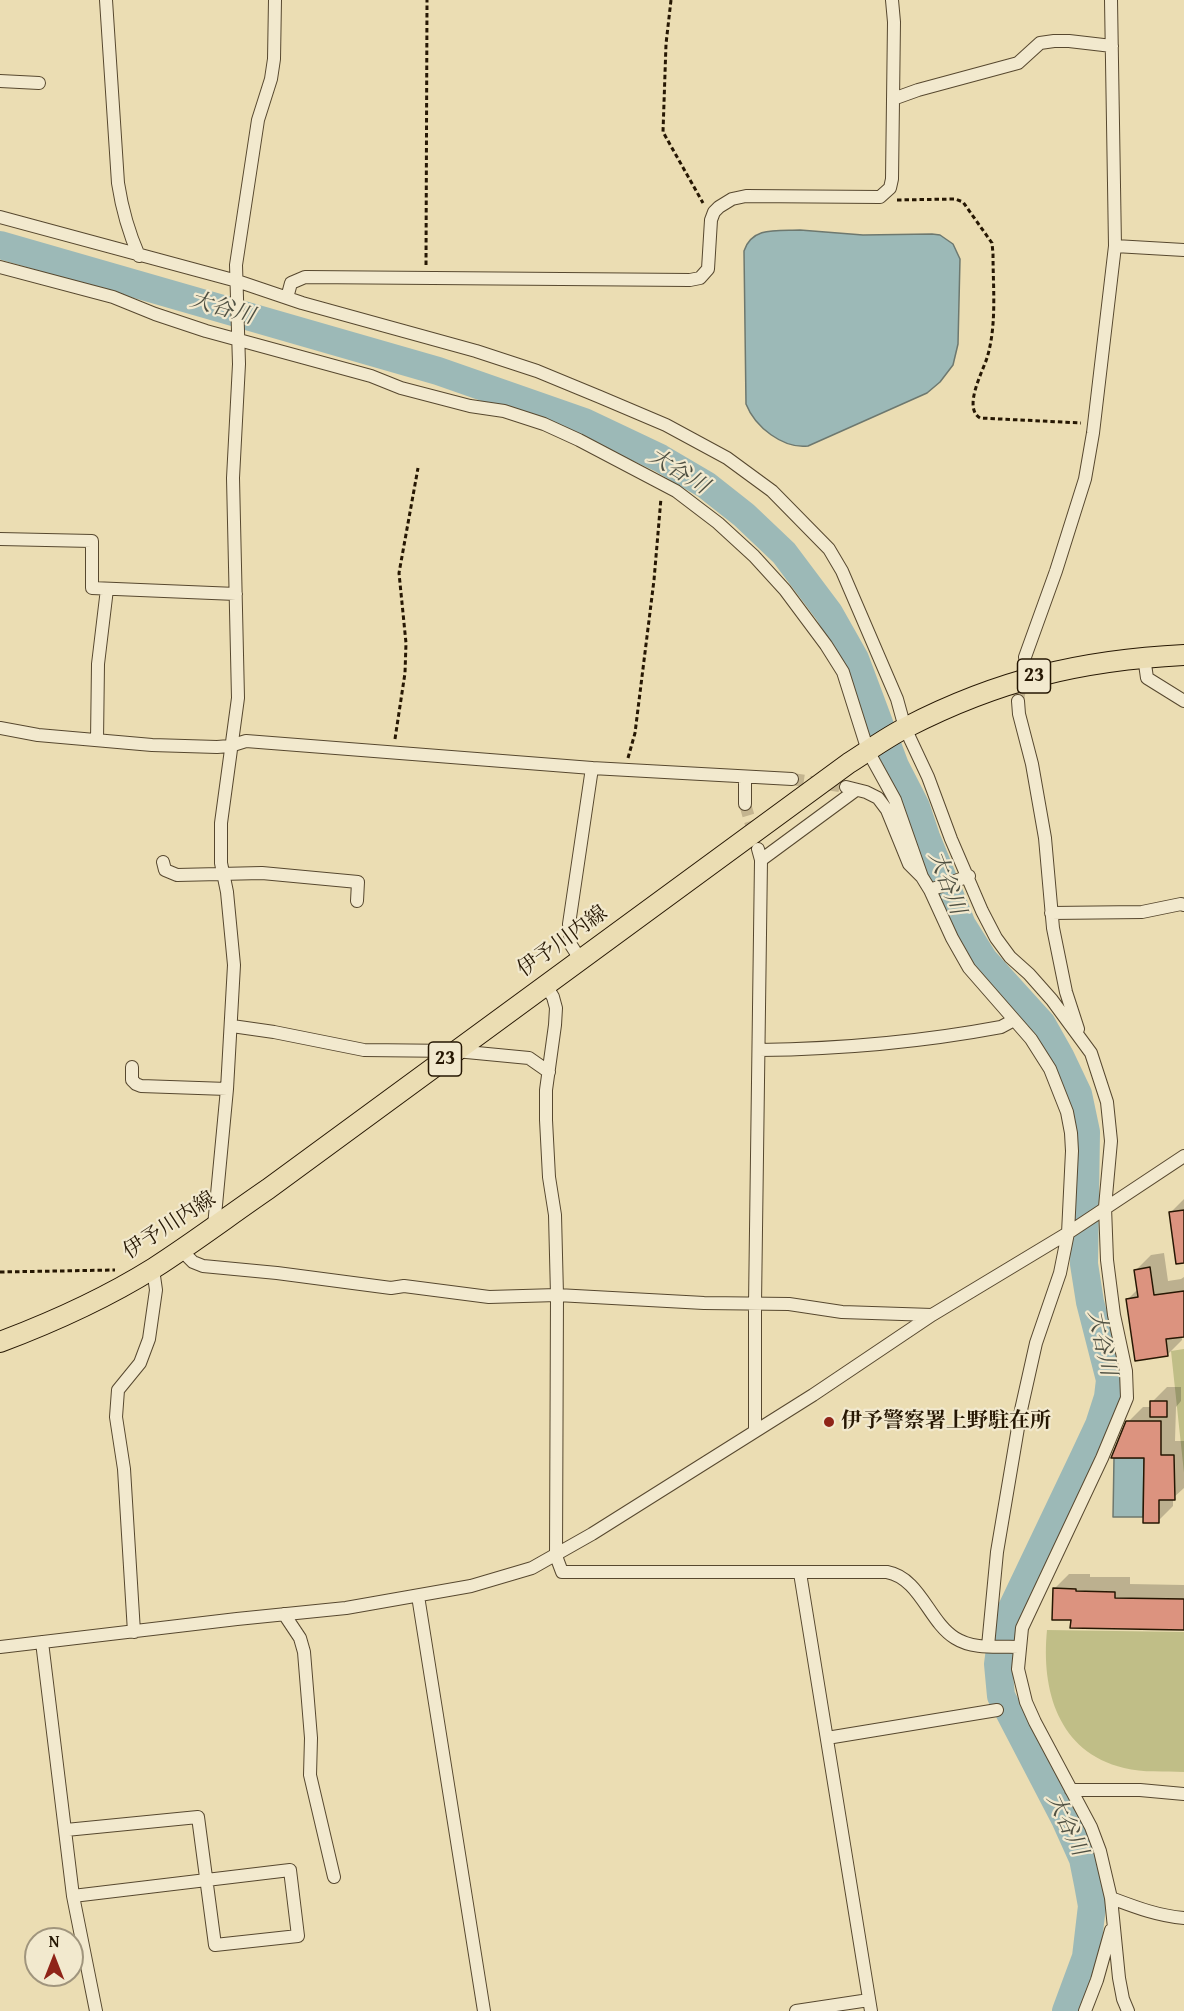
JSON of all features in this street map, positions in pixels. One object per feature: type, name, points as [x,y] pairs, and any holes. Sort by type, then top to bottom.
[{"type":"main road","name":"伊予川内線","points":[[0,1342],[72,1312],[153,1269],[181,1250],[268,1189],[839,770],[900,731],[962,701],[1008,684],[1057,670],[1144,657],[1184,655]]},
{"type":"street","points":[[106,0],[118,183],[122,213],[139,256]]},
{"type":"street","points":[[214,1226],[232,1026],[234,965],[227,892],[221,863],[221,823],[238,698],[233,478],[239,337],[236,264],[258,120],[271,79],[274,58],[274,0]]},
{"type":"street","points":[[287,298],[291,283],[305,278],[690,280],[700,278],[708,269],[711,220],[714,213],[732,199],[746,196],[880,197],[891,184],[892,0]]},
{"type":"street","points":[[1025,657],[1086,479],[1094,424],[1115,246],[1111,0]]},
{"type":"street","points":[[893,99],[1018,63],[1040,43],[1054,40],[1112,46]]},
{"type":"street","points":[[0,81],[39,83]]},
{"type":"street","points":[[0,217],[476,351],[537,371],[666,425],[728,458],[772,491],[828,549],[842,571],[897,699],[900,731],[928,777],[965,877],[996,938],[1052,1000],[1091,1053],[1107,1102],[1111,1141],[1103,1208],[1108,1271],[1118,1338],[1126,1371],[1127,1398],[1102,1458],[1022,1628],[1016,1647],[1018,1669],[1026,1702],[1091,1827],[1101,1851],[1111,1898],[1119,1978],[1128,2011]]},
{"type":"street","points":[[1115,246],[1184,250]]},
{"type":"street","points":[[0,267],[113,297],[155,314],[371,376],[401,388],[470,406],[504,411],[543,424],[579,440],[676,491],[718,523],[754,556],[785,590],[826,645],[843,672],[871,749],[895,800],[922,877]]},
{"type":"street","points":[[0,539],[92,541],[92,588],[236,594]]},
{"type":"street","points":[[97,740],[98,664],[107,589]]},
{"type":"street","points":[[1144,657],[1148,678],[1184,701]]},
{"type":"street","points":[[1018,701],[1045,838],[1051,913],[1066,992],[1082,1041]]},
{"type":"street","points":[[0,728],[38,735],[152,745],[230,746],[246,741],[592,768],[792,779]]},
{"type":"street","points":[[580,959],[571,945],[569,924],[592,768]]},
{"type":"street","points":[[745,777],[745,804]]},
{"type":"street","points":[[755,1431],[760,854],[851,789],[878,798],[887,810],[909,864],[934,888],[952,938],[969,968],[1031,1039],[1050,1069],[1066,1112],[1072,1151],[1070,1231],[1060,1274],[1036,1343],[1021,1410],[997,1552],[992,1646]]},
{"type":"street","points":[[163,862],[165,870],[177,875],[262,873],[358,882],[357,901]]},
{"type":"street","points":[[934,888],[965,877]]},
{"type":"street","points":[[1051,913],[1142,912],[1184,905]]},
{"type":"street","points":[[545,984],[553,997],[556,1008],[546,1120],[549,1177],[555,1215],[556,1556],[562,1572],[887,1572],[897,1574],[912,1588],[945,1630],[955,1638],[976,1646],[1016,1647]]},
{"type":"street","points":[[759,1050],[824,1049],[898,1043],[1001,1027],[1014,1020]]},
{"type":"street","points":[[232,1026],[364,1050],[456,1051],[529,1058],[549,1072]]},
{"type":"street","points":[[132,1067],[132,1080],[141,1086],[227,1089]]},
{"type":"street","points":[[0,1647],[346,1608],[471,1586],[532,1568],[556,1556],[755,1431],[932,1315],[1070,1231],[1184,1156]]},
{"type":"street","points":[[181,1250],[193,1262],[202,1266],[391,1288],[404,1286],[469,1296],[557,1295],[789,1304],[842,1312],[932,1315]]},
{"type":"street","points":[[134,1632],[125,1481],[116,1417],[118,1390],[140,1362],[149,1339],[156,1290],[153,1269]]},
{"type":"street","points":[[796,2011],[870,2005],[800,1573]]},
{"type":"street","points":[[418,1596],[484,2011]]},
{"type":"street","points":[[284,1614],[300,1638],[304,1652],[311,1738],[310,1775],[334,1877]]},
{"type":"street","points":[[42,1642],[74,1896],[96,2011]]},
{"type":"street","points":[[827,1738],[997,1710]]},
{"type":"street","points":[[1071,1790],[1140,1790],[1184,1794]]},
{"type":"street","points":[[66,1830],[198,1816],[206,1880],[215,1945],[298,1936],[290,1870],[206,1880],[74,1896]]},
{"type":"street","points":[[1111,1898],[1143,1911],[1167,1917],[1184,1918]]},
{"type":"street","points":[[1085,2011],[1097,1980],[1113,1923]]},
{"type":"path","points":[[426,278],[427,0]]},
{"type":"path","points":[[671,0],[666,44],[663,132],[706,207],[714,213]]},
{"type":"path","points":[[885,193],[897,200],[955,199],[963,202],[992,243],[992,324],[988,355],[972,408],[975,415],[981,418],[1094,424]]},
{"type":"path","points":[[392,752],[405,673],[406,643],[399,573],[418,468]]},
{"type":"path","points":[[625,770],[635,733],[654,580],[662,484]]},
{"type":"path","points":[[0,1272],[123,1270]]},
{"type":"shaded area","points":[[1184,1349],[1184,1473],[1171,1351]]},
{"type":"shaded area","points":[[1047,1630],[1184,1632],[1184,1772],[1131,1770],[1101,1760],[1083,1748],[1058,1716],[1051,1696],[1047,1675]]},
{"type":"water","points":[[775,230],[863,235],[940,235],[953,244],[960,259],[958,344],[953,365],[940,382],[927,393],[808,446],[789,444],[771,435],[756,421],[746,404],[744,251],[753,237],[759,234]]},
{"type":"water","points":[[1114,1458],[1144,1458],[1143,1517],[1113,1517]]},
{"type":"building","points":[[1184,1210],[1184,1263],[1176,1264],[1169,1212]]},
{"type":"building","points":[[1150,1267],[1154,1295],[1184,1291],[1184,1337],[1166,1339],[1168,1356],[1135,1361],[1126,1299],[1138,1297],[1134,1270]]},
{"type":"building","points":[[1150,1401],[1167,1401],[1167,1417],[1150,1417]]},
{"type":"building","points":[[1126,1421],[1161,1421],[1161,1455],[1174,1455],[1175,1500],[1159,1500],[1159,1523],[1143,1523],[1144,1458],[1111,1458]]},
{"type":"building","points":[[1053,1588],[1115,1592],[1115,1598],[1184,1599],[1184,1630],[1070,1628],[1071,1620],[1052,1620]]},
{"type":"waterway","name":"大谷川","points":[[0,245],[438,371],[584,422],[660,458],[706,485],[744,515],[784,553],[829,613],[855,659],[895,766],[916,807],[962,925],[984,960],[1042,1024],[1078,1094],[1086,1132],[1084,1264],[1090,1302],[1110,1380],[1108,1397],[1099,1425],[1003,1627],[998,1664],[1001,1696],[1065,1819],[1083,1859],[1088,1884],[1092,1906],[1086,1957],[1066,2011]]},
{"type":"tunnel","points":[[1018,701],[1025,657]]},
{"type":"tunnel","points":[[792,779],[846,787]]},
{"type":"tunnel","points":[[745,804],[755,838]]},
{"type":"place","name":"伊予警察署上野駐在所","points":[[829,1422]]}]
